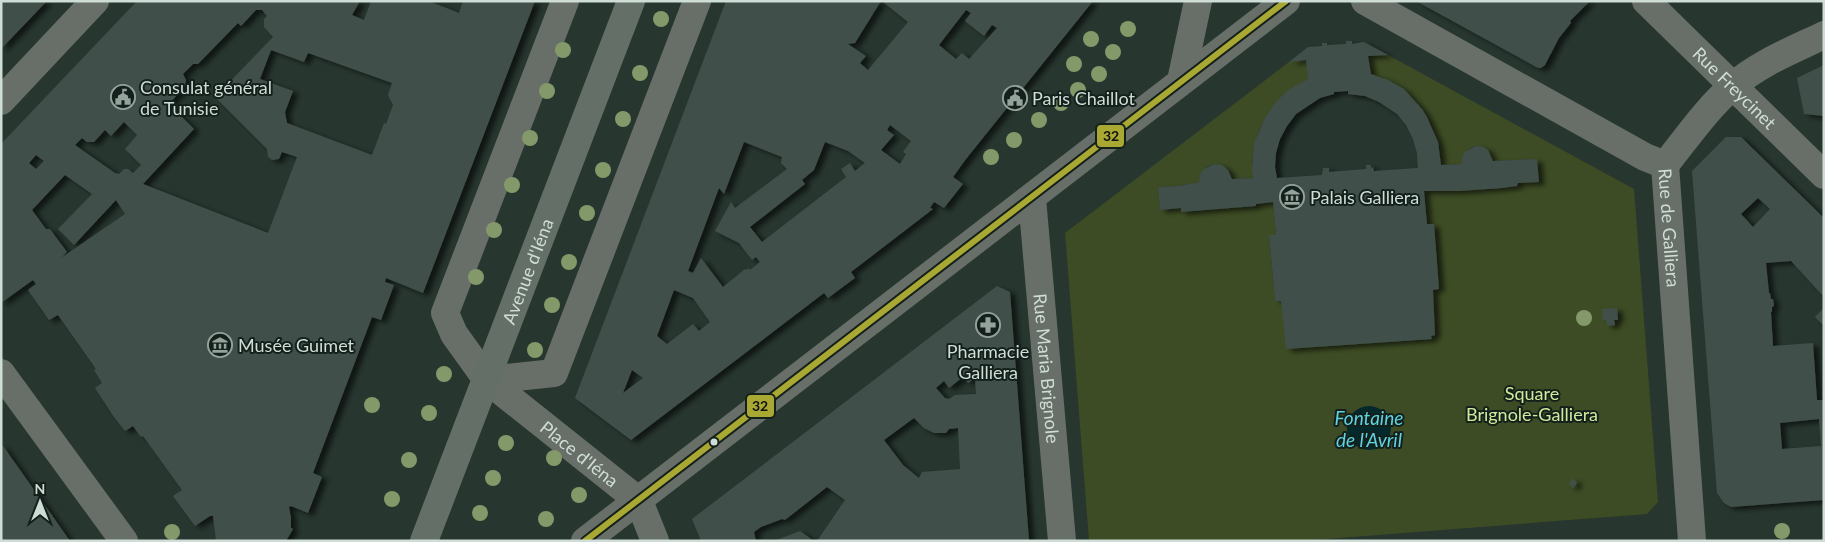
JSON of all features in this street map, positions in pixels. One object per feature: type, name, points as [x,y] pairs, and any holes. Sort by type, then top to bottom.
[{"type":"main road","name":"Avenue d'Iéna","points":[[424,541],[631,1]]},
{"type":"street","points":[[1,101],[95,1]]},
{"type":"street","name":"Place d'Iéna","points":[[565,1],[445,313],[454,334],[487,380],[639,501],[655,541]]},
{"type":"street","points":[[487,380],[554,373],[697,1]]},
{"type":"street","points":[[1182,81],[1198,1]]},
{"type":"street","points":[[585,541],[1286,1]]},
{"type":"street","name":"Rue de Galliera","points":[[1365,1],[1645,157],[1665,165],[1692,541]]},
{"type":"street","name":"Rue Freycinet","points":[[1646,1],[1824,175]]},
{"type":"street","points":[[1665,165],[1732,86],[1761,66],[1824,35]]},
{"type":"street","points":[[1795,146],[1824,148]]},
{"type":"street","name":"Rue Maria Brignole","points":[[1032,198],[1062,541]]},
{"type":"street","points":[[1,373],[124,541]]},
{"type":"green space","name":"Square Brignole-Galliera","points":[[1388,55],[1634,189],[1658,502],[1647,514],[1301,541],[1089,541],[1065,233],[1289,62],[1306,60],[1308,79],[1283,97],[1264,120],[1258,133],[1252,162],[1253,178],[1232,179],[1225,168],[1214,164],[1204,169],[1199,182],[1179,186],[1158,187],[1160,210],[1181,208],[1182,212],[1255,206],[1256,204],[1273,202],[1276,235],[1269,236],[1275,301],[1432,339],[1431,336],[1435,335],[1433,290],[1439,289],[1427,224],[1424,191],[1517,186],[1518,183],[1539,181],[1537,159],[1493,161],[1486,150],[1476,146],[1467,151],[1463,157],[1462,164],[1441,165],[1435,134],[1421,108],[1400,87],[1371,74],[1368,56]]},
{"type":"water","name":"Fontaine de l'Avril","points":[[1373,406],[1385,412],[1390,419],[1390,437],[1385,444],[1378,449],[1365,450],[1357,447],[1350,440],[1347,424],[1350,416],[1357,409]]},
{"type":"building","points":[[1,1],[47,1],[1,49]]},
{"type":"building","points":[[137,1],[360,1],[352,15],[364,20],[371,1],[429,1],[459,13],[463,1],[535,1],[423,293],[386,278],[385,282],[394,285],[381,320],[372,317],[313,473],[322,477],[308,513],[291,506],[289,507],[291,528],[293,529],[286,541],[216,541],[213,516],[195,526],[173,496],[182,490],[143,436],[141,437],[133,426],[125,431],[114,417],[95,388],[102,383],[94,370],[96,369],[58,315],[49,320],[28,290],[36,284],[33,280],[1,303],[1,144]],"holes":[[[256,10],[262,10],[267,16],[264,19],[264,27],[273,37],[215,97],[267,149],[268,157],[272,160],[279,159],[282,152],[297,157],[268,233],[143,184],[194,129],[169,104],[185,86],[186,80],[183,74],[193,64],[198,64],[238,23],[241,26]],[[271,50],[304,62],[308,53],[392,83],[388,95],[393,105],[372,155],[287,123],[285,112],[293,91],[260,79]],[[124,122],[137,135],[125,149],[141,165],[133,173],[128,169],[124,169],[119,174],[115,173],[75,145],[82,138],[87,142],[94,142],[105,130],[111,136]],[[36,155],[44,161],[36,169],[29,163]],[[65,175],[92,194],[58,229],[74,245],[116,200],[125,214],[61,258],[67,252],[50,229],[46,229],[32,210]]]},
{"type":"building","points":[[726,1],[881,1],[855,43],[848,44],[866,56],[860,63],[868,70],[908,22],[882,1],[1093,1],[953,177],[963,184],[944,208],[934,202],[930,208],[933,209],[851,272],[855,278],[828,298],[824,293],[631,440],[575,398]],"holes":[[[966,10],[971,13],[965,21],[984,36],[992,25],[997,28],[969,59],[962,53],[956,59],[939,45]],[[890,125],[911,141],[903,152],[906,154],[900,164],[881,150],[894,135],[887,130]],[[744,142],[782,157],[781,163],[787,169],[735,208],[731,202],[715,231],[739,243],[752,260],[756,257],[760,262],[750,270],[749,268],[745,269],[723,287],[701,258],[693,273],[688,271],[719,188],[724,194]],[[825,142],[848,151],[865,163],[855,171],[850,163],[841,169],[846,177],[762,242],[750,227],[805,184],[802,180],[814,170]],[[674,290],[693,298],[710,322],[699,331],[693,324],[667,344],[657,336]],[[632,370],[643,378],[623,393]]]},
{"type":"building","points":[[1416,1],[1590,1],[1570,21],[1571,23],[1559,38],[1545,65],[1538,68]]},
{"type":"building","name":"Palais Galliera","points":[[1346,41],[1352,41],[1352,44],[1364,42],[1388,55],[1368,56],[1371,74],[1388,80],[1404,89],[1422,109],[1438,142],[1441,165],[1462,164],[1462,157],[1466,151],[1476,146],[1483,147],[1488,150],[1493,161],[1537,159],[1539,182],[1518,183],[1517,186],[1502,188],[1424,191],[1427,224],[1434,224],[1439,289],[1433,290],[1435,335],[1431,336],[1432,339],[1286,349],[1281,301],[1275,301],[1269,235],[1276,235],[1273,202],[1256,204],[1256,206],[1181,212],[1181,208],[1160,210],[1158,187],[1179,186],[1199,182],[1200,174],[1204,169],[1214,164],[1222,165],[1228,170],[1232,179],[1253,178],[1254,143],[1265,118],[1275,103],[1288,90],[1308,79],[1306,60],[1289,62],[1308,47],[1322,46],[1322,43],[1327,43],[1327,45],[1346,44]],"holes":[[[1348,91],[1348,94],[1365,96],[1379,102],[1397,114],[1406,125],[1413,139],[1417,153],[1418,168],[1374,171],[1371,165],[1366,165],[1366,169],[1329,172],[1329,168],[1323,168],[1322,175],[1277,178],[1275,167],[1276,153],[1280,139],[1296,114],[1320,98],[1334,94],[1334,92]]]},
{"type":"building","points":[[1824,65],[1824,116],[1804,114],[1797,78]]},
{"type":"building","points":[[1726,137],[1741,137],[1824,218],[1824,297],[1791,261],[1766,263],[1769,293],[1771,299],[1773,299],[1774,306],[1771,312],[1773,346],[1813,343],[1817,400],[1824,400],[1824,500],[1731,507],[1724,503],[1717,493],[1692,171]],"holes":[[[1758,198],[1770,209],[1753,227],[1741,214]],[[1819,419],[1821,446],[1782,449],[1780,423]]]},
{"type":"building","points":[[997,286],[1010,292],[1029,541],[817,541],[845,500],[827,487],[785,520],[782,519],[761,527],[754,532],[756,541],[701,541],[692,519]],"holes":[[[963,377],[968,383],[975,378],[976,394],[955,395],[949,399],[945,398],[936,388],[944,381],[949,388]],[[914,418],[924,428],[934,433],[946,433],[949,429],[958,428],[960,469],[922,472],[919,478],[903,465],[884,440]]]},
{"type":"building","points":[[1617,308],[1618,320],[1614,320],[1615,325],[1607,326],[1606,320],[1603,320],[1602,309]]},
{"type":"building","points":[[1824,308],[1824,326],[1815,317]]},
{"type":"building","points":[[1,443],[49,511],[70,541],[1,541]]},
{"type":"building","points":[[1573,478],[1577,483],[1573,488],[1569,484]]},
{"type":"building","points":[[800,531],[814,541],[774,541]]},
{"type":"transit line","name":"32","points":[[585,541],[1286,1]]},
{"type":"place","name":"Consulat général de Tunisie","points":[[123,97]]},
{"type":"place","name":"Paris Chaillot","points":[[1015,98]]},
{"type":"place","name":"Palais Galliera","points":[[1292,197]]},
{"type":"place","name":"Pharmacie Galliera","points":[[988,325]]},
{"type":"place","name":"Musée Guimet","points":[[220,345]]}]
